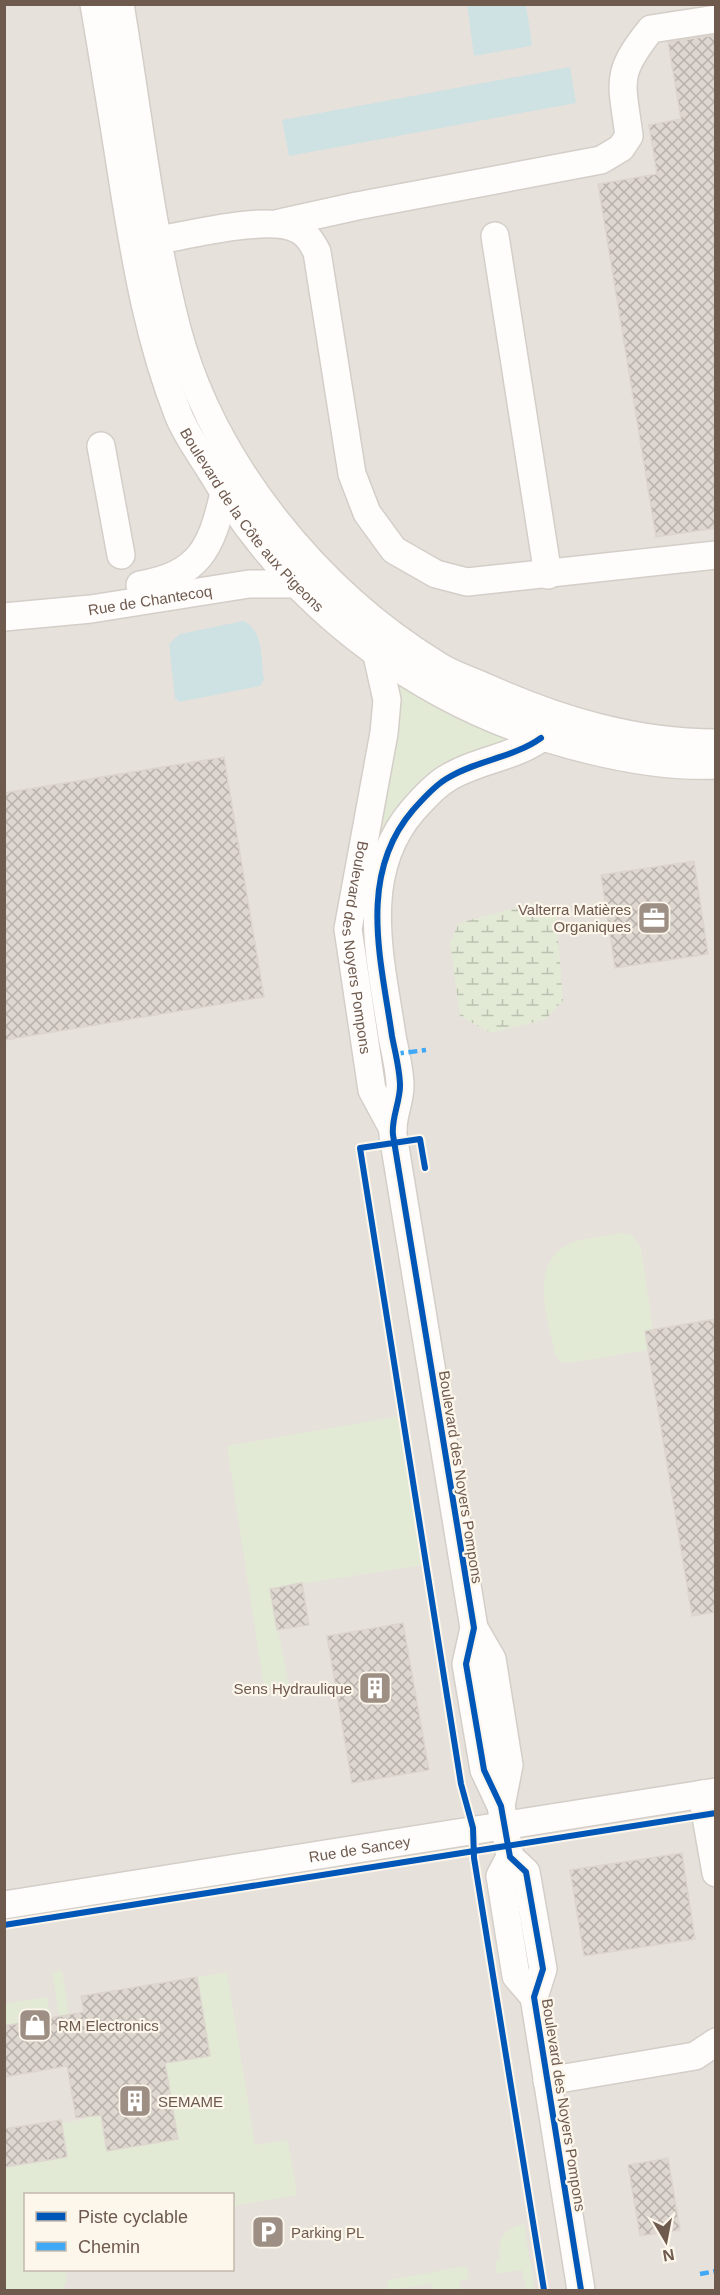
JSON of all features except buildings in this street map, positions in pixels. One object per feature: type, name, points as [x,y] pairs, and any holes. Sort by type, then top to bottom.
[{"type":"street","name":"Boulevard de la Côte aux Pigeons","points":[[94,4],[135,252],[152,336],[178,417],[224,493],[250,530],[295,584],[377,655],[480,715],[542,738],[627,758],[693,766],[716,765]]},
{"type":"street","name":"Boulevard de la Côte aux Pigeons","points":[[120,4],[160,240],[178,330],[203,398],[234,464],[285,533],[356,605],[439,667],[540,712],[618,734],[667,741],[716,743]]},
{"type":"street","points":[[160,240],[280,223],[601,160],[621,148],[629,136],[622,80],[629,57],[651,29],[716,19]]},
{"type":"street","points":[[280,223],[300,230],[317,252],[352,474],[368,513],[394,550],[436,574],[467,582],[716,555]]},
{"type":"street","points":[[495,236],[548,575]]},
{"type":"street","points":[[101,446],[121,555]]},
{"type":"street","points":[[4,617],[89,593],[171,578],[195,562],[204,551],[213,531],[224,493]]},
{"type":"street","name":"Rue de Chantecoq","points":[[4,617],[91,609],[249,584],[295,584]]},
{"type":"street","name":"Boulevard des Noyers Pompons","points":[[377,655],[387,700],[384,733],[348,929],[372,1090],[393,1129]]},
{"type":"street","name":"Boulevard des Noyers Pompons","points":[[542,738],[529,747],[473,765],[446,779],[426,796],[402,823],[386,855],[377,892],[376,931],[400,1086],[393,1129],[474,1628],[492,1659],[509,1765],[502,1815],[510,1857],[526,1872],[543,1969],[534,1996],[581,2290]]},
{"type":"street","points":[[709,1793],[716,1873]]},
{"type":"street","name":"Rue de Sancey","points":[[4,1905],[502,1815],[709,1793]]},
{"type":"street","points":[[547,2081],[695,2056],[716,2042]]},
{"type":"shaded area","points":[[467,4],[526,5],[532,44],[474,56]]},
{"type":"shaded area","points":[[5,5],[715,5],[715,2290],[5,2290]]},
{"type":"shaded area","points":[[570,67],[576,103],[289,156],[282,120]]},
{"type":"shaded area","points":[[243,621],[250,625],[258,638],[264,680],[260,686],[179,702],[175,698],[169,644],[180,634]]},
{"type":"green space","points":[[397,679],[514,739],[478,752],[381,850],[391,1073],[379,1085],[357,934],[399,701]]},
{"type":"green space","points":[[534,903],[556,913],[563,1000],[546,1019],[491,1033],[460,1016],[450,943],[459,923]]},
{"type":"green space","points":[[623,1233],[632,1235],[641,1248],[653,1330],[645,1331],[648,1350],[568,1363],[560,1361],[555,1355],[544,1294],[548,1265],[556,1253],[569,1244],[589,1238]]},
{"type":"green space","points":[[399,1416],[422,1565],[270,1589],[289,1684],[264,1688],[227,1446]]},
{"type":"green space","points":[[62,1971],[72,2033],[88,2031],[108,2151],[178,2139],[165,2063],[210,2056],[197,1977],[227,1972],[255,2145],[288,2140],[297,2195],[234,2206],[234,2193],[24,2193],[24,2271],[65,2271],[67,2278],[63,2290],[5,2290],[5,2167],[67,2157],[62,2123],[85,2119],[78,2071],[68,2072],[52,1972]]},
{"type":"green space","points":[[47,1997],[51,2018],[5,2026],[5,2004]]},
{"type":"green space","points":[[524,2224],[535,2290],[526,2290],[522,2270],[497,2274],[495,2261],[500,2260],[503,2236],[511,2229]]},
{"type":"green space","points":[[467,2266],[469,2279],[460,2280],[461,2290],[433,2290],[431,2284],[389,2290],[387,2280]]},
{"type":"marked path","points":[[395,1054],[426,1050]]},
{"type":"marked path","points":[[700,2274],[716,2271]]},
{"type":"cycle path","points":[[541,738],[519,750],[470,767],[446,779],[413,810],[396,835],[385,862],[379,890],[377,919],[383,978],[400,1080],[393,1135],[474,1628],[466,1664],[484,1770],[501,1806],[510,1857],[526,1872],[543,1969],[534,1997],[581,2290]]},
{"type":"cycle path","points":[[425,1168],[420,1139],[360,1148],[461,1784],[473,1828],[474,1858],[544,2290]]},
{"type":"cycle path","points":[[4,1925],[716,1813]]},
{"type":"place","name":"Valterra Matières Organiques","points":[[654,918]]},
{"type":"place","name":"Sens Hydraulique","points":[[375,1688]]},
{"type":"place","name":"RM Electronics","points":[[35,2025]]},
{"type":"place","name":"SEMAME","points":[[135,2101]]},
{"type":"place","name":"Parking PL","points":[[268,2232]]}]
